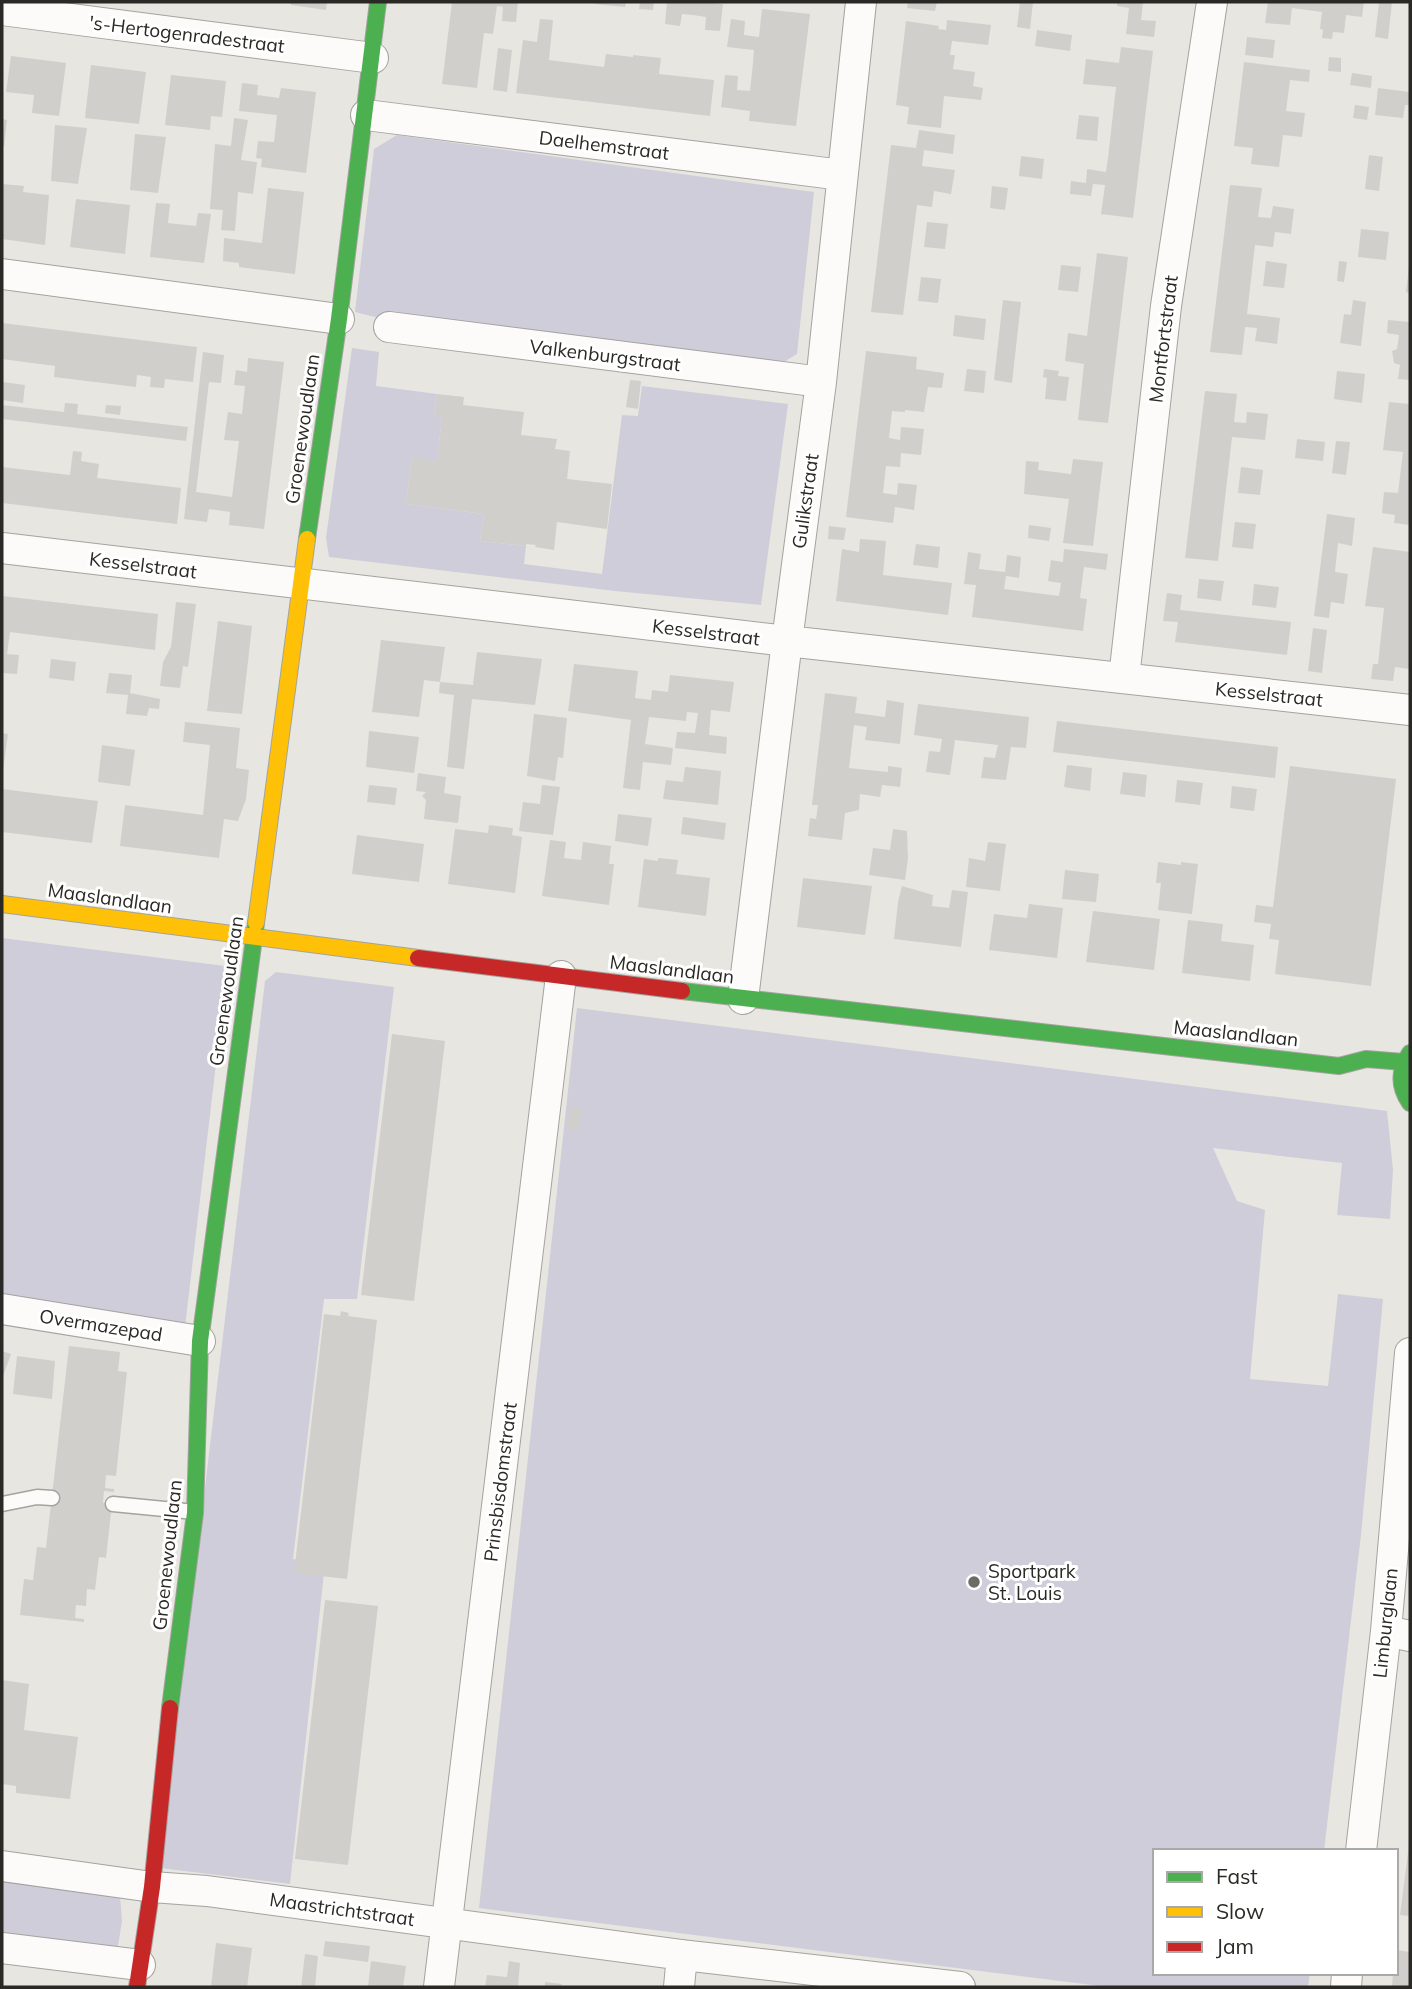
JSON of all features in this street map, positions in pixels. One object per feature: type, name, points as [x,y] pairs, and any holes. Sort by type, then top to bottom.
[{"type":"street","name":"Groenewoudlaan","points":[[139,1976],[152,1887],[169,1717],[195,1513],[200,1341],[339,319],[378,2]]},
{"type":"street","name":"Gulikstraat","points":[[743,999],[786,641],[821,382],[861,2]]},
{"type":"street","name":"Montfortstraat","points":[[1124,678],[1166,306],[1212,2]]},
{"type":"street","name":"'s-Hertogenradestraat","points":[[2,10],[373,58]]},
{"type":"street","name":"Daelhemstraat","points":[[366,115],[842,175]]},
{"type":"street","points":[[2,274],[339,319]]},
{"type":"street","name":"Valkenburgstraat","points":[[389,327],[821,382]]},
{"type":"street","name":"Kesselstraat","points":[[2,548],[786,641],[1410,710]]},
{"type":"street","name":"Maaslandlaan","points":[[2,904],[743,999],[1339,1066],[1366,1059],[1407,1058]]},
{"type":"street","name":"Prinsbisdomstraat","points":[[439,1987],[561,976]]},
{"type":"street","points":[[1407,1058],[1393,1082],[1410,1103]]},
{"type":"street","name":"Maaslandlaan","points":[[1339,1066],[1363,1079]]},
{"type":"street","name":"Overmazepad","points":[[2,1309],[200,1341]]},
{"type":"street","name":"Limburglaan","points":[[1361,1849],[1398,1633],[1410,1353]]},
{"type":"street","name":"Maastrichtstraat","points":[[2,1866],[682,1955],[823,1979],[960,1987]]},
{"type":"street","points":[[2,1948],[139,1976]]},
{"type":"street","points":[[679,1987],[682,1955]]},
{"type":"lane","points":[[2,1504],[37,1497],[52,1498]]},
{"type":"lane","points":[[113,1504],[195,1513]]},
{"type":"shaded area","points":[[397,135],[814,192],[797,354],[782,363],[383,319],[355,312],[374,149]]},
{"type":"shaded area","points":[[352,348],[379,352],[376,386],[437,394],[434,415],[442,417],[437,461],[412,458],[406,504],[484,514],[480,541],[526,546],[524,564],[602,574],[622,415],[638,416],[642,386],[788,404],[761,605],[615,591],[329,557],[326,538]]},
{"type":"shaded area","points":[[2,938],[225,966],[226,979],[185,1327],[2,1298]]},
{"type":"shaded area","points":[[276,972],[394,987],[357,1299],[324,1299],[293,1559],[325,1564],[290,1884],[160,1868],[265,981]]},
{"type":"shaded area","points":[[577,1008],[1387,1111],[1393,1170],[1390,1219],[1337,1215],[1342,1163],[1213,1148],[1237,1201],[1265,1210],[1250,1379],[1328,1386],[1338,1294],[1383,1299],[1361,1535],[1324,1849],[1153,1849],[1153,1975],[1310,1975],[1308,1987],[1108,1987],[479,1908]]},
{"type":"shaded area","points":[[2,1881],[120,1896],[122,1921],[118,1946],[102,1947],[2,1936]]},
{"type":"building","points":[[291,2],[327,2],[326,10],[291,5]]},
{"type":"building","points":[[452,2],[518,2],[516,22],[502,21],[503,7],[497,6],[493,34],[484,33],[477,88],[442,84]]},
{"type":"building","points":[[595,2],[626,2],[625,7]]},
{"type":"building","points":[[640,2],[654,2],[653,10],[639,9]]},
{"type":"building","points":[[667,2],[723,4],[720,31],[705,30],[706,17],[693,15],[682,14],[680,26],[665,24]]},
{"type":"building","points":[[908,2],[937,2],[935,11],[907,8]]},
{"type":"building","points":[[1020,2],[1033,2],[1030,29],[1017,27]]},
{"type":"building","points":[[1117,2],[1143,2],[1141,20],[1156,21],[1154,37],[1126,34],[1129,8],[1117,6]]},
{"type":"building","points":[[1268,2],[1364,2],[1362,17],[1346,15],[1344,33],[1333,32],[1332,39],[1322,38],[1322,12],[1292,8],[1290,25],[1265,23]]},
{"type":"building","points":[[1379,2],[1392,2],[1388,39],[1375,37]]},
{"type":"building","points":[[762,9],[810,14],[796,126],[749,121],[750,111],[721,107],[725,75],[738,76],[737,90],[750,91],[754,50],[727,47],[731,19],[745,21],[744,35],[759,37]]},
{"type":"building","points":[[540,19],[553,20],[549,60],[604,67],[606,54],[661,58],[659,74],[714,80],[710,116],[516,93],[523,40],[537,42]]},
{"type":"building","points":[[947,20],[991,25],[988,45],[952,41],[950,55],[955,55],[953,69],[975,72],[973,86],[983,88],[981,100],[944,96],[941,128],[907,124],[909,107],[896,105],[906,21],[939,26],[938,29],[946,30]]},
{"type":"building","points":[[1037,30],[1072,35],[1070,51],[1035,46]]},
{"type":"building","points":[[1247,37],[1275,40],[1273,58],[1245,55]]},
{"type":"building","points":[[1121,47],[1153,51],[1133,218],[1101,214],[1105,185],[1093,184],[1091,196],[1070,194],[1071,181],[1086,183],[1087,169],[1106,172],[1108,158],[1116,87],[1083,84],[1086,59],[1119,63]]},
{"type":"building","points":[[498,48],[512,50],[507,92],[493,90]]},
{"type":"building","points":[[11,56],[66,63],[59,116],[32,113],[34,95],[6,92]]},
{"type":"building","points":[[1329,57],[1341,58],[1341,72],[1328,71]]},
{"type":"building","points":[[1244,62],[1310,70],[1309,82],[1290,80],[1286,111],[1305,113],[1302,137],[1283,135],[1279,167],[1251,164],[1253,148],[1234,146]]},
{"type":"building","points":[[91,65],[146,72],[139,124],[85,118]]},
{"type":"building","points":[[1352,73],[1372,76],[1371,88],[1350,85]]},
{"type":"building","points":[[171,75],[226,81],[222,117],[211,116],[210,130],[165,125]]},
{"type":"building","points":[[242,83],[258,85],[257,95],[279,98],[281,88],[316,92],[306,173],[261,167],[262,159],[256,158],[258,141],[274,142],[277,115],[239,111]]},
{"type":"building","points":[[1378,88],[1410,92],[1410,105],[1405,105],[1403,118],[1375,115]]},
{"type":"building","points":[[1355,105],[1369,107],[1367,120],[1353,118]]},
{"type":"building","points":[[1079,115],[1099,117],[1097,141],[1076,139]]},
{"type":"building","points":[[234,118],[248,120],[241,160],[257,162],[253,194],[238,192],[235,231],[221,230],[223,210],[210,209],[215,144],[231,146]]},
{"type":"building","points":[[2,119],[7,120],[4,147],[2,147]]},
{"type":"building","points":[[55,125],[87,128],[78,184],[51,181]]},
{"type":"building","points":[[919,130],[955,135],[953,154],[924,150],[922,166],[955,170],[951,194],[934,191],[932,207],[917,205],[903,315],[871,312],[891,145],[916,148]]},
{"type":"building","points":[[135,134],[166,137],[158,193],[130,190]]},
{"type":"building","points":[[1369,155],[1383,157],[1379,191],[1365,189]]},
{"type":"building","points":[[1021,156],[1044,159],[1042,179],[1019,176]]},
{"type":"building","points":[[2,184],[24,186],[23,192],[49,195],[45,245],[2,239]]},
{"type":"building","points":[[1230,185],[1262,188],[1258,217],[1271,218],[1273,206],[1294,209],[1291,234],[1275,232],[1273,247],[1255,245],[1247,314],[1280,318],[1277,344],[1255,341],[1257,328],[1245,327],[1242,355],[1210,352]]},
{"type":"building","points":[[992,186],[1008,188],[1005,210],[990,208]]},
{"type":"building","points":[[268,188],[304,192],[295,274],[239,267],[239,263],[223,261],[224,238],[262,243]]},
{"type":"building","points":[[76,199],[130,205],[125,254],[70,247]]},
{"type":"building","points":[[156,203],[170,204],[168,223],[196,226],[198,213],[211,214],[204,263],[150,257]]},
{"type":"building","points":[[927,222],[948,224],[945,249],[924,247]]},
{"type":"building","points":[[1361,229],[1389,232],[1386,260],[1358,257]]},
{"type":"building","points":[[1097,253],[1128,257],[1108,423],[1078,420],[1084,364],[1065,361],[1068,333],[1087,336]]},
{"type":"building","points":[[1266,261],[1287,264],[1284,288],[1263,286]]},
{"type":"building","points":[[1339,261],[1347,262],[1344,282],[1337,281]]},
{"type":"building","points":[[1061,265],[1081,267],[1078,292],[1058,290]]},
{"type":"building","points":[[1410,268],[1410,293],[1406,292]]},
{"type":"building","points":[[921,277],[941,279],[938,303],[918,301]]},
{"type":"building","points":[[1003,300],[1021,302],[1012,383],[994,380]]},
{"type":"building","points":[[1353,300],[1366,302],[1361,346],[1340,343],[1344,314],[1351,315]]},
{"type":"building","points":[[955,315],[986,319],[984,340],[953,336]]},
{"type":"building","points":[[1388,320],[1410,322],[1410,380],[1398,379],[1400,365],[1394,363],[1392,351],[1397,349],[1399,335],[1387,333]]},
{"type":"building","points":[[2,323],[197,347],[193,382],[165,379],[164,388],[150,387],[151,377],[137,375],[136,387],[54,377],[55,366],[2,359]]},
{"type":"building","points":[[866,351],[917,357],[916,369],[944,373],[942,388],[928,387],[924,412],[892,411],[889,438],[900,440],[901,427],[924,429],[921,455],[901,453],[900,467],[886,466],[883,493],[897,495],[898,483],[917,485],[914,510],[895,507],[893,523],[846,517]]},
{"type":"building","points":[[203,352],[224,355],[221,383],[209,382],[196,492],[232,497],[239,441],[224,440],[228,412],[242,414],[245,386],[234,385],[236,370],[247,372],[248,358],[284,362],[264,529],[229,525],[230,512],[209,509],[207,522],[184,519]]},
{"type":"building","points":[[967,369],[986,371],[984,393],[964,391]]},
{"type":"building","points":[[1044,369],[1059,371],[1058,376],[1069,377],[1066,401],[1045,399],[1047,378],[1043,377]]},
{"type":"building","points":[[1337,371],[1365,374],[1362,403],[1334,399]]},
{"type":"building","points":[[630,380],[641,381],[638,409],[626,407]]},
{"type":"building","points":[[2,382],[25,385],[23,403],[2,400]]},
{"type":"building","points":[[1205,391],[1237,394],[1234,422],[1246,423],[1247,412],[1268,414],[1265,440],[1232,437],[1218,561],[1185,558]]},
{"type":"building","points":[[437,394],[464,397],[463,405],[524,412],[521,435],[557,439],[555,449],[570,451],[567,479],[612,484],[607,529],[557,522],[554,550],[535,547],[536,545],[480,541],[484,514],[406,504],[412,457],[437,461],[442,417],[434,416]]},
{"type":"building","points":[[1389,402],[1410,404],[1410,525],[1394,523],[1395,515],[1382,513],[1384,492],[1398,493],[1403,452],[1383,450]]},
{"type":"building","points":[[65,403],[78,404],[77,414],[188,427],[186,441],[2,419],[2,405],[64,412]]},
{"type":"building","points":[[106,405],[121,406],[120,415],[105,413]]},
{"type":"building","points":[[1297,439],[1325,442],[1323,461],[1295,458]]},
{"type":"building","points":[[1336,441],[1350,442],[1346,475],[1332,473]]},
{"type":"building","points":[[73,451],[82,452],[81,461],[99,464],[97,478],[181,488],[177,524],[2,503],[2,467],[70,475]]},
{"type":"building","points":[[1073,459],[1103,462],[1093,546],[1063,543],[1069,499],[1024,494],[1026,461],[1039,462],[1038,470],[1071,474]]},
{"type":"building","points":[[1241,467],[1263,470],[1260,495],[1238,493]]},
{"type":"building","points":[[1327,514],[1355,518],[1352,546],[1338,543],[1335,572],[1348,574],[1344,604],[1331,602],[1329,618],[1314,616]]},
{"type":"building","points":[[1235,522],[1256,524],[1253,549],[1232,547]]},
{"type":"building","points":[[1029,525],[1051,528],[1049,541],[1028,538]]},
{"type":"building","points":[[829,526],[846,528],[844,540],[828,539]]},
{"type":"building","points":[[860,539],[886,541],[883,575],[952,583],[948,615],[836,601],[842,549],[859,552]]},
{"type":"building","points":[[916,544],[940,547],[938,568],[913,565]]},
{"type":"building","points":[[1373,547],[1410,552],[1409,669],[1395,667],[1393,681],[1371,679],[1373,664],[1378,664],[1384,608],[1365,606]]},
{"type":"building","points":[[1064,549],[1108,554],[1106,570],[1084,567],[1080,598],[1087,599],[1083,631],[972,617],[976,585],[964,584],[968,552],[981,554],[979,569],[1005,572],[1007,555],[1021,557],[1019,578],[1006,576],[1004,589],[1059,596],[1061,583],[1048,581],[1051,560],[1063,562]]},
{"type":"building","points":[[1199,579],[1224,581],[1221,601],[1197,598]]},
{"type":"building","points":[[1254,584],[1279,587],[1276,608],[1252,605]]},
{"type":"building","points":[[1167,593],[1182,595],[1180,610],[1291,622],[1287,655],[1175,642],[1178,622],[1163,621]]},
{"type":"building","points":[[2,596],[158,614],[155,650],[10,632],[7,654],[19,655],[17,674],[2,673]]},
{"type":"building","points":[[176,602],[196,604],[188,667],[183,666],[180,688],[160,686],[163,662],[171,647]]},
{"type":"building","points":[[218,621],[252,626],[242,714],[207,711]]},
{"type":"building","points":[[1313,628],[1327,630],[1322,673],[1308,671]]},
{"type":"building","points":[[381,640],[445,647],[440,682],[424,680],[419,717],[372,712]]},
{"type":"building","points":[[477,652],[542,659],[535,705],[472,699],[464,769],[447,767],[454,695],[439,693],[440,682],[473,685]]},
{"type":"building","points":[[51,659],[76,662],[74,681],[49,678]]},
{"type":"building","points":[[574,664],[638,671],[635,698],[651,700],[652,690],[668,692],[670,675],[734,682],[730,712],[711,710],[709,735],[727,737],[726,754],[675,748],[677,732],[695,733],[698,713],[687,712],[686,721],[649,717],[645,744],[673,748],[671,765],[643,762],[640,790],[623,788],[631,720],[568,711]]},
{"type":"building","points":[[109,673],[132,675],[130,693],[160,699],[159,709],[149,708],[147,716],[126,714],[128,695],[106,693]]},
{"type":"building","points":[[825,693],[857,697],[855,713],[885,717],[887,700],[904,703],[900,744],[865,740],[867,727],[854,725],[849,768],[888,772],[888,766],[902,768],[900,787],[882,785],[880,797],[860,794],[859,810],[845,813],[842,840],[808,836],[810,818],[816,819],[818,805],[812,805]]},
{"type":"building","points":[[918,704],[1029,717],[1026,748],[1011,747],[1006,780],[981,778],[984,757],[995,758],[998,745],[955,740],[950,775],[926,772],[929,751],[940,752],[942,739],[914,735]]},
{"type":"building","points":[[534,714],[567,718],[563,758],[558,757],[555,781],[527,776]]},
{"type":"building","points":[[1057,721],[1278,747],[1275,778],[1053,752]]},
{"type":"building","points":[[185,722],[240,728],[236,768],[249,770],[246,799],[238,821],[224,819],[219,858],[120,846],[125,805],[203,815],[210,745],[183,742]]},
{"type":"building","points":[[369,731],[419,737],[414,773],[366,767]]},
{"type":"building","points":[[2,733],[8,734],[3,770],[2,770]]},
{"type":"building","points":[[102,745],[135,750],[130,786],[98,782]]},
{"type":"building","points":[[1067,765],[1092,768],[1090,791],[1064,787]]},
{"type":"building","points":[[1290,766],[1396,779],[1371,986],[1275,974],[1279,940],[1269,939],[1271,924],[1254,922],[1256,905],[1273,907]]},
{"type":"building","points":[[685,767],[721,771],[718,805],[663,799],[666,780],[683,782]]},
{"type":"building","points":[[1123,772],[1147,775],[1145,797],[1120,794]]},
{"type":"building","points":[[418,773],[446,777],[444,793],[461,796],[458,823],[424,819],[426,800],[422,796],[426,792],[416,791]]},
{"type":"building","points":[[1177,780],[1203,783],[1200,805],[1175,802]]},
{"type":"building","points":[[369,785],[397,788],[395,805],[367,802]]},
{"type":"building","points":[[542,785],[560,787],[553,835],[519,831],[523,802],[540,804]]},
{"type":"building","points":[[1232,786],[1257,789],[1254,811],[1230,808]]},
{"type":"building","points":[[2,789],[98,801],[92,843],[2,832]]},
{"type":"building","points":[[618,814],[652,818],[648,846],[615,841]]},
{"type":"building","points":[[683,817],[726,823],[724,840],[681,834]]},
{"type":"building","points":[[489,825],[513,828],[512,835],[522,837],[515,893],[448,884],[455,829],[488,833]]},
{"type":"building","points":[[893,829],[907,831],[908,859],[905,880],[869,875],[873,848],[890,850]]},
{"type":"building","points":[[357,835],[424,844],[419,882],[352,874]]},
{"type":"building","points":[[550,840],[566,842],[564,858],[581,860],[583,842],[611,846],[609,864],[614,864],[609,905],[542,896]]},
{"type":"building","points":[[988,842],[1006,844],[1000,891],[966,887],[969,858],[985,861]]},
{"type":"building","points":[[658,858],[678,860],[676,874],[710,878],[706,916],[638,907],[644,859],[658,861]]},
{"type":"building","points":[[1158,862],[1198,864],[1192,914],[1158,910],[1161,883],[1156,883]]},
{"type":"building","points":[[1065,870],[1099,874],[1096,902],[1062,899]]},
{"type":"building","points":[[803,878],[872,886],[865,935],[797,927]]},
{"type":"building","points":[[902,886],[933,895],[932,906],[949,908],[952,890],[968,892],[961,947],[894,939]]},
{"type":"building","points":[[1029,904],[1063,908],[1057,958],[989,950],[994,914],[1027,918]]},
{"type":"building","points":[[1093,911],[1160,919],[1154,970],[1086,962]]},
{"type":"building","points":[[1188,920],[1223,924],[1221,941],[1254,945],[1250,981],[1182,973]]},
{"type":"building","points":[[392,1034],[445,1041],[414,1301],[361,1295]]},
{"type":"building","points":[[570,1108],[582,1109],[579,1130],[567,1129]]},
{"type":"building","points":[[341,1311],[349,1313],[348,1316],[377,1320],[347,1579],[294,1573],[324,1314],[340,1316]]},
{"type":"building","points":[[69,1346],[120,1352],[118,1371],[127,1372],[116,1476],[106,1475],[105,1488],[114,1489],[114,1492],[104,1491],[103,1503],[112,1504],[106,1558],[99,1557],[95,1590],[87,1589],[86,1606],[76,1605],[75,1618],[84,1619],[84,1622],[20,1615],[24,1579],[33,1580],[37,1547],[46,1548]]},
{"type":"building","points":[[2,1351],[11,1354],[2,1379]]},
{"type":"building","points":[[17,1356],[55,1361],[52,1399],[13,1394]]},
{"type":"building","points":[[325,1600],[378,1606],[348,1865],[295,1859]]},
{"type":"building","points":[[2,1680],[29,1684],[24,1730],[78,1737],[70,1799],[16,1793],[16,1786],[2,1784]]},
{"type":"building","points":[[1410,1846],[1410,1916],[1400,1915]]},
{"type":"building","points":[[325,1941],[370,1946],[368,1962],[323,1956]]},
{"type":"building","points":[[216,1943],[252,1948],[247,1987],[211,1987]]},
{"type":"building","points":[[1398,1950],[1410,1952],[1410,1987],[1392,1987],[1393,1975],[1398,1975]]},
{"type":"building","points":[[305,1954],[318,1956],[315,1987],[301,1987]]},
{"type":"building","points":[[371,1961],[406,1966],[403,1987],[368,1987]]},
{"type":"building","points":[[509,1961],[520,1963],[518,1987],[485,1987],[487,1975],[507,1977]]},
{"type":"building","points":[[545,1982],[562,1984],[561,1987],[545,1987]]},
{"type":"traffic: fast","points":[[307,539],[339,319],[378,2]]},
{"type":"traffic: fast","points":[[170,1708],[195,1513],[200,1341],[256,923]]},
{"type":"traffic: fast","points":[[682,991],[1339,1066],[1366,1059],[1404,1062]]},
{"type":"traffic: fast","points":[[1410,1053],[1401,1078],[1403,1090],[1410,1103]]},
{"type":"traffic: slow","points":[[256,923],[307,539]]},
{"type":"traffic: slow","points":[[2,904],[418,958]]},
{"type":"traffic: jam","points":[[418,958],[682,991]]},
{"type":"traffic: jam","points":[[137,1987],[152,1887],[170,1708]]},
{"type":"place","name":"Sportpark St. Louis","points":[[974,1582]]}]
